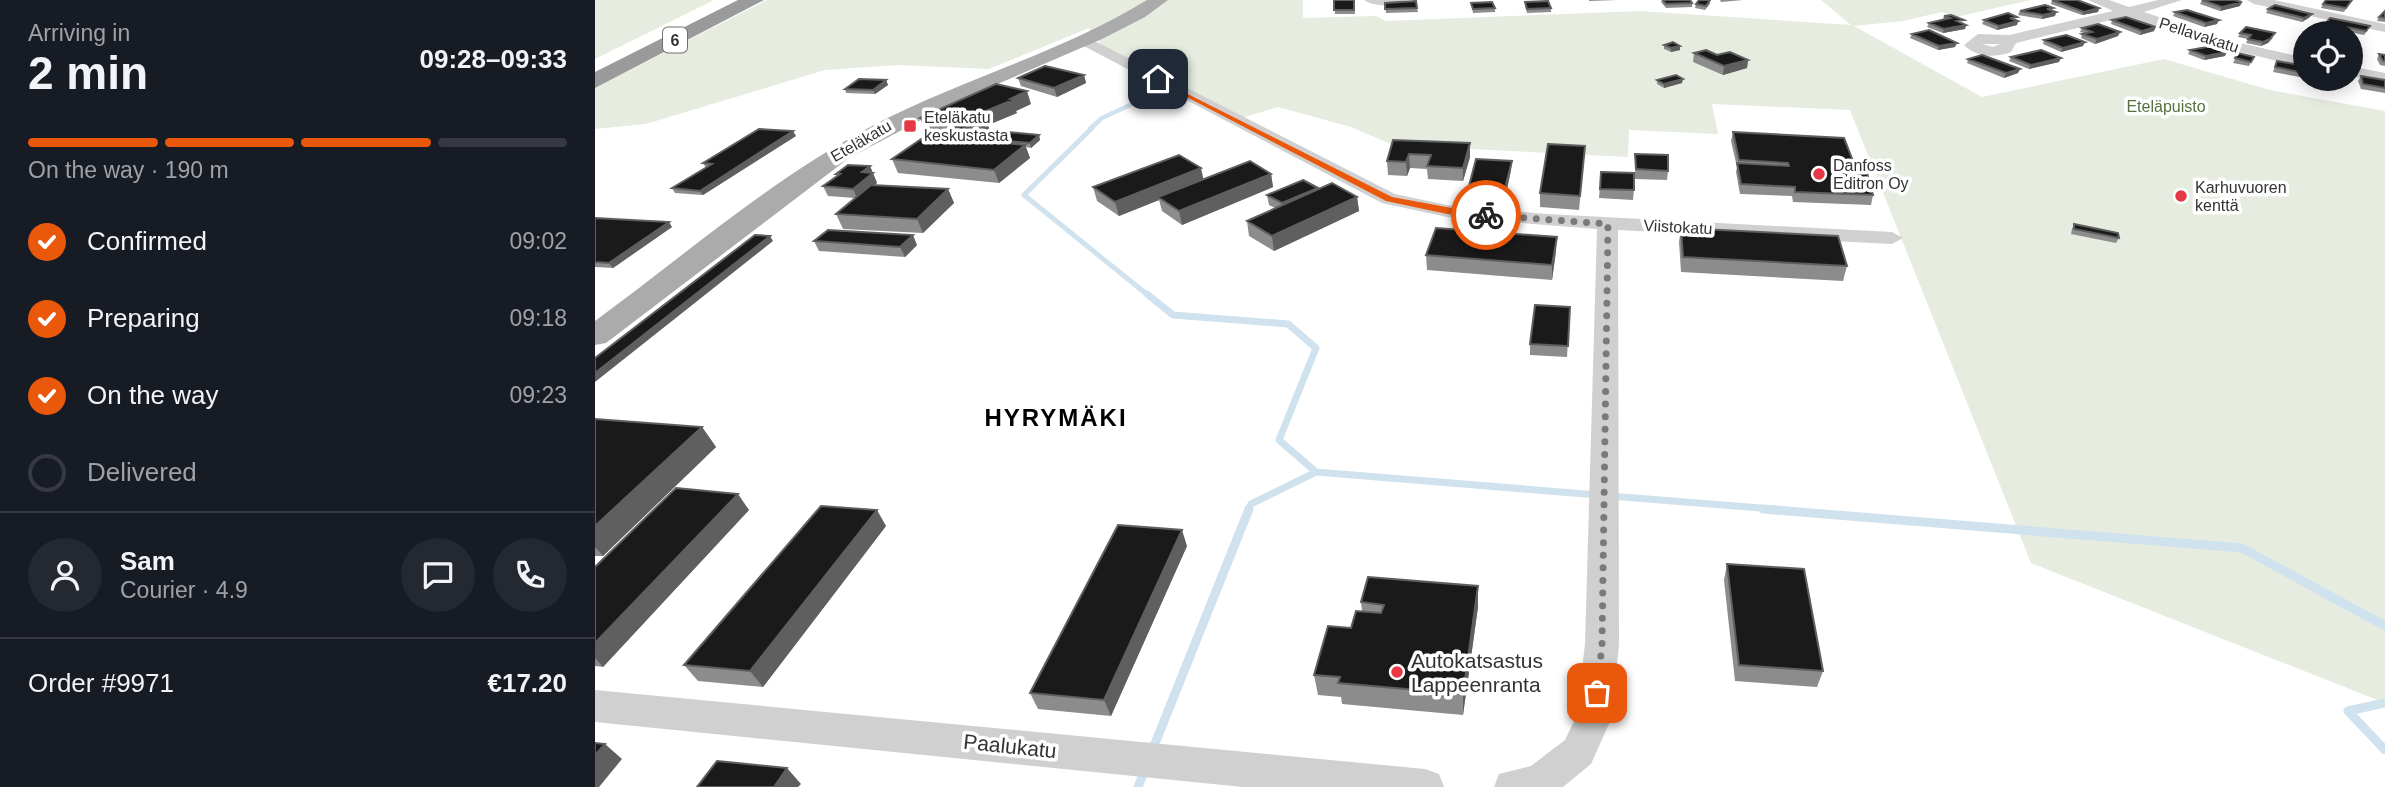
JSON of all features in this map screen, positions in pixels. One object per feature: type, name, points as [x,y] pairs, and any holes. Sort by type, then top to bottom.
[{"type":"highway","name":"6","points":[[595,65],[726,0]]},
{"type":"highway","name":"6","points":[[595,80],[754,0]]},
{"type":"main road","name":"Eteläkatu","points":[[595,336],[821,165],[858,142],[939,101],[1085,41],[1159,0]]},
{"type":"street","points":[[1371,0],[1399,0]]},
{"type":"street","name":"Pellavakatu","points":[[2095,0],[2222,43],[2293,60]]},
{"type":"street","points":[[2009,40],[2175,0]]},
{"type":"street","points":[[2254,0],[2385,28]]},
{"type":"street","name":"Viistokatu","points":[[1085,41],[1389,199],[1447,211],[1608,224],[1892,238]]},
{"type":"street","points":[[2363,74],[2385,78]]},
{"type":"street","points":[[1513,787],[1539,783],[1579,752],[1594,717],[1602,644],[1608,224]]},
{"type":"street","name":"Paalukatu","points":[[595,706],[1425,787]]},
{"type":"green space","points":[[595,0],[714,0],[595,59]]},
{"type":"green space","name":"Eteläpuisto","points":[[767,0],[1303,0],[1303,18],[1376,16],[1386,21],[1640,11],[1851,25],[1821,0],[2031,0],[1956,17],[1942,12],[1903,21],[1854,26],[1982,97],[2164,59],[2270,90],[2385,111],[2385,703],[2031,563],[1850,110],[1712,104],[1718,134],[1629,130],[1628,157],[1393,145],[1351,127],[1278,107],[1242,118],[1103,47],[1089,28],[989,69],[898,65],[825,70],[646,124],[595,129],[595,88]]},
{"type":"building","points":[[1334,0],[1354,0],[1354,10],[1334,10]]},
{"type":"building","points":[[1663,0],[1690,0],[1692,3],[1666,4]]},
{"type":"building","points":[[1699,0],[1710,0],[1706,6],[1696,4]]},
{"type":"building","points":[[2052,0],[2077,0],[2099,8],[2084,12]]},
{"type":"building","points":[[2202,0],[2234,0],[2242,2],[2222,7]]},
{"type":"building","points":[[2326,0],[2352,0],[2346,8],[2323,4]]},
{"type":"building","points":[[1416,1],[1417,8],[1385,9],[1385,3]]},
{"type":"building","points":[[1548,1],[1551,8],[1527,9],[1525,2]]},
{"type":"building","points":[[1492,2],[1495,8],[1473,9],[1471,3]]},
{"type":"building","points":[[2045,5],[2053,8],[2047,9],[2056,12],[2043,15],[2020,11]]},
{"type":"building","points":[[2275,5],[2312,14],[2304,18],[2268,9]]},
{"type":"building","points":[[2187,10],[2219,20],[2206,23],[2175,12]]},
{"type":"building","points":[[2008,13],[2017,17],[2010,18],[2018,21],[1999,26],[1984,20]]},
{"type":"building","points":[[1951,15],[1964,20],[1957,21],[1966,25],[1944,29],[1929,23],[1950,18],[1944,16]]},
{"type":"building","points":[[2126,17],[2156,27],[2142,31],[2112,20]]},
{"type":"building","points":[[2098,24],[2120,32],[2097,39],[2082,34],[2092,32],[2082,28]]},
{"type":"building","points":[[2246,27],[2275,33],[2263,42],[2248,39],[2251,35],[2240,33]]},
{"type":"building","points":[[1929,30],[1957,43],[1939,46],[1912,34]]},
{"type":"building","points":[[2066,35],[2085,42],[2063,48],[2044,40]]},
{"type":"building","points":[[1673,42],[1680,46],[1671,48],[1664,45]]},
{"type":"building","points":[[2212,46],[2227,52],[2206,56],[2190,50]]},
{"type":"building","points":[[1706,50],[1717,55],[1730,52],[1748,60],[1724,66],[1694,53]]},
{"type":"building","points":[[2041,50],[2061,58],[2031,65],[2011,57]]},
{"type":"building","points":[[2238,53],[2254,57],[2251,62],[2235,58]]},
{"type":"building","points":[[1982,55],[2020,69],[2006,73],[1968,59]]},
{"type":"building","points":[[2277,61],[2293,64],[2293,71],[2275,67]]},
{"type":"building","points":[[1045,66],[1084,75],[1054,88],[1018,78]]},
{"type":"building","points":[[1676,75],[1683,79],[1664,84],[1657,80]]},
{"type":"building","points":[[2363,76],[2385,80],[2385,88],[2363,84]]},
{"type":"building","points":[[859,79],[886,80],[873,90],[845,89]]},
{"type":"building","points":[[996,84],[1027,91],[1010,99],[1013,100],[976,115],[985,118],[962,129],[920,118]]},
{"type":"building","points":[[759,129],[793,131],[700,191],[672,188],[712,164],[703,163]]},
{"type":"building","points":[[997,131],[1039,135],[1030,143],[987,139]]},
{"type":"building","name":"Danfoss Editron Oy","points":[[1733,132],[1844,138],[1855,166],[1833,168],[1866,169],[1873,195],[1795,192],[1795,187],[1741,184],[1737,163],[1789,166],[1788,163],[1739,160]]},
{"type":"building","points":[[927,135],[1025,145],[994,170],[892,159]]},
{"type":"building","points":[[1393,140],[1470,143],[1463,168],[1427,166],[1431,155],[1409,154],[1406,162],[1387,161]]},
{"type":"building","points":[[1548,144],[1585,146],[1580,196],[1540,193]]},
{"type":"building","points":[[1635,154],[1668,155],[1668,171],[1636,169]]},
{"type":"building","points":[[1179,155],[1201,168],[1115,202],[1093,187]]},
{"type":"building","points":[[1476,159],[1512,161],[1505,188],[1469,186]]},
{"type":"building","points":[[1250,161],[1271,174],[1179,211],[1158,197]]},
{"type":"building","points":[[848,165],[870,166],[862,172],[873,173],[853,189],[823,186],[840,174],[836,174]]},
{"type":"building","points":[[1601,172],[1634,173],[1634,190],[1600,189]]},
{"type":"building","points":[[1303,180],[1318,188],[1282,203],[1267,195]]},
{"type":"building","points":[[1332,183],[1357,197],[1272,236],[1247,221]]},
{"type":"building","points":[[871,185],[948,189],[917,219],[836,214]]},
{"type":"building","points":[[595,218],[669,222],[609,263],[595,262]]},
{"type":"building","points":[[2074,224],[2118,233],[2119,238],[2074,229]]},
{"type":"building","points":[[1436,228],[1557,237],[1552,265],[1426,255]]},
{"type":"building","points":[[1681,228],[1838,236],[1847,266],[1683,257]]},
{"type":"building","points":[[828,230],[913,235],[900,247],[814,241]]},
{"type":"building","points":[[755,235],[770,236],[595,373],[595,358]]},
{"type":"building","points":[[1535,305],[1570,307],[1568,346],[1530,344]]},
{"type":"building","points":[[595,419],[702,427],[595,526]]},
{"type":"building","points":[[676,488],[738,494],[595,643],[595,567]]},
{"type":"building","points":[[821,506],[877,510],[750,671],[684,665]]},
{"type":"building","points":[[1118,525],[1182,530],[1104,700],[1030,693]]},
{"type":"building","points":[[1727,564],[1804,569],[1823,671],[1739,665]]},
{"type":"building","name":"Autokatsastus Lappeenranta","points":[[1368,577],[1478,586],[1463,694],[1338,683],[1340,677],[1314,675],[1328,626],[1351,628],[1356,611],[1381,613],[1384,605],[1361,602]]},
{"type":"building","points":[[595,743],[605,744],[595,755]]},
{"type":"building","points":[[717,761],[787,768],[774,787],[697,787]]},
{"type":"waterway","points":[[1090,129],[1102,118],[1143,99]]},
{"type":"waterway","points":[[1092,128],[1024,195],[1149,296]]},
{"type":"waterway","points":[[1147,294],[1173,315],[1288,324],[1316,348],[1279,440],[1316,472]]},
{"type":"waterway","points":[[1248,510],[1251,504],[1316,472]]},
{"type":"waterway","points":[[1316,472],[1598,495]]},
{"type":"waterway","points":[[1610,496],[1785,510]]},
{"type":"waterway","points":[[1152,751],[1249,509]]},
{"type":"waterway","points":[[1763,509],[2242,548],[2385,626]]},
{"type":"waterway","points":[[2385,703],[2348,711],[2385,750]]},
{"type":"waterway","points":[[1138,787],[1145,769]]},
{"type":"way so far","points":[[1486,215],[1608,224],[1602,644],[1597,693]]},
{"type":"place","name":"Eteläkatu keskustasta","points":[[910,126]]},
{"type":"place","name":"Danfoss Editron Oy","points":[[1819,174]]},
{"type":"place","name":"Karhuvuoren kenttä","points":[[2181,196]]},
{"type":"place","name":"Autokatsastus Lappeenranta","points":[[1397,672]]},
{"type":"district","name":"HYRYMÄKI","points":[[1056,417]]},
{"type":"route","points":[[1158,79],[1389,199],[1447,211],[1486,215]]}]
